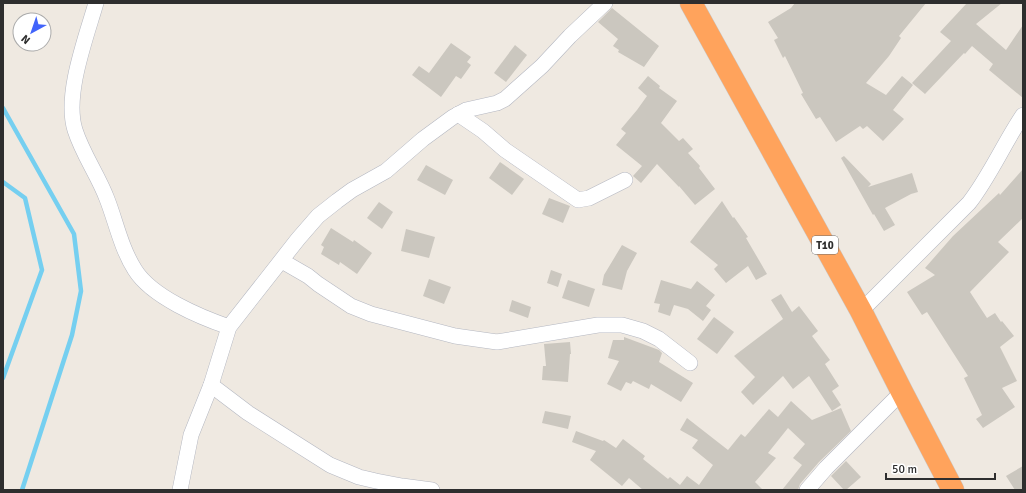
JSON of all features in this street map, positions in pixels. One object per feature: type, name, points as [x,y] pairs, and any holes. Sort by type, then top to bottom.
[{"type":"highway","name":"T10","points":[[691,3],[861,311],[953,490]]},
{"type":"street","points":[[96,3],[79,60],[74,85],[74,128],[80,144],[106,197],[120,237],[137,273],[143,280],[164,297],[177,305],[206,319],[229,327]]},
{"type":"street","points":[[180,490],[191,436],[211,385],[229,327],[282,261],[298,238],[318,216],[352,190],[386,171],[423,139],[458,114],[466,110],[497,103],[505,99],[542,66],[570,36],[605,3]]},
{"type":"street","points":[[458,114],[483,131],[505,150],[578,200],[589,198],[625,180]]},
{"type":"street","points":[[861,311],[969,203],[1023,115]]},
{"type":"street","points":[[282,261],[308,276],[351,306],[371,314],[455,336],[497,342],[598,325],[622,325],[643,331],[659,339],[690,363]]},
{"type":"street","points":[[211,385],[248,414],[330,465],[359,477],[402,486],[432,490]]},
{"type":"street","points":[[807,490],[826,468],[902,392]]},
{"type":"building","points":[[795,3],[926,3],[899,36],[901,38],[889,56],[866,83],[886,95],[902,76],[913,85],[893,110],[904,119],[883,141],[867,126],[863,129],[860,126],[836,142],[820,117],[816,119],[801,94],[803,93],[785,56],[783,58],[774,40],[778,38],[768,22],[791,8]]},
{"type":"building","points":[[967,3],[1002,3],[976,24],[1006,50],[1023,25],[1023,98],[989,70],[993,64],[972,46],[925,94],[912,83],[951,41],[940,32]]},
{"type":"building","points":[[612,8],[659,46],[644,67],[618,52],[619,50],[613,46],[618,39],[598,22]]},
{"type":"building","points":[[451,43],[471,57],[467,62],[471,65],[461,79],[456,76],[441,97],[412,75],[419,66],[429,73]]},
{"type":"building","points":[[515,45],[527,55],[506,82],[494,73]]},
{"type":"building","points":[[648,76],[660,86],[659,88],[677,101],[661,123],[679,141],[683,138],[693,149],[688,153],[700,166],[699,168],[715,189],[695,205],[657,164],[641,183],[633,176],[642,166],[616,145],[626,133],[621,129],[647,96],[638,88]]},
{"type":"building","points":[[844,156],[871,184],[868,187],[912,173],[918,192],[911,194],[885,208],[895,225],[884,231],[874,214],[873,215],[841,158]]},
{"type":"building","points":[[500,162],[524,179],[512,195],[489,178]]},
{"type":"building","points":[[426,165],[453,180],[445,195],[417,180]]},
{"type":"building","points":[[1023,169],[1023,218],[998,242],[1009,252],[970,292],[987,318],[995,313],[1014,336],[1000,347],[1017,381],[1002,388],[1015,407],[983,428],[976,419],[982,415],[964,378],[968,376],[927,312],[922,315],[907,292],[935,275],[925,268],[953,236],[999,193],[1000,195]]},
{"type":"building","points":[[549,198],[570,206],[563,223],[542,214]]},
{"type":"building","points":[[722,201],[748,237],[746,238],[767,274],[756,280],[748,266],[726,283],[714,269],[718,265],[690,242]]},
{"type":"building","points":[[379,202],[393,212],[382,229],[367,218]]},
{"type":"building","points":[[331,228],[353,242],[354,240],[372,253],[357,274],[340,262],[339,265],[321,254],[324,247],[321,245]]},
{"type":"building","points":[[406,229],[435,237],[429,258],[401,251]]},
{"type":"building","points":[[622,245],[637,253],[627,271],[622,290],[602,285],[604,275]]},
{"type":"building","points":[[551,270],[562,274],[558,287],[547,283]]},
{"type":"building","points":[[429,279],[451,287],[444,304],[423,296]]},
{"type":"building","points":[[568,280],[595,289],[589,307],[562,298]]},
{"type":"building","points":[[661,280],[691,289],[697,281],[715,295],[706,306],[711,310],[703,321],[688,309],[674,305],[670,316],[658,312],[660,304],[654,303]]},
{"type":"building","points":[[781,294],[792,312],[799,306],[818,331],[812,336],[830,360],[825,364],[839,386],[832,391],[841,405],[832,411],[809,376],[793,389],[783,376],[753,405],[741,392],[755,377],[734,356],[783,319],[771,300]]},
{"type":"building","points":[[512,300],[531,307],[528,318],[509,311]]},
{"type":"building","points":[[714,317],[734,332],[717,354],[697,339]]},
{"type":"building","points":[[624,337],[659,350],[662,353],[659,362],[693,383],[681,402],[651,384],[649,389],[633,381],[631,384],[626,382],[621,391],[607,384],[619,361],[608,358],[613,340],[624,340]]},
{"type":"building","points":[[570,342],[571,354],[568,382],[542,380],[543,366],[546,366],[544,344]]},
{"type":"building","points":[[791,401],[812,420],[841,408],[851,431],[819,462],[800,484],[798,490],[782,490],[802,465],[793,458],[805,444],[788,428],[768,453],[776,458],[755,482],[763,490],[643,490],[629,478],[622,486],[590,460],[596,451],[572,442],[576,431],[603,441],[604,440],[616,448],[623,439],[645,456],[643,459],[668,479],[670,477],[680,485],[687,476],[699,485],[713,465],[692,448],[698,440],[680,430],[687,418],[728,450],[741,434],[745,437],[769,409],[778,417]]},
{"type":"building","points":[[545,411],[571,416],[568,429],[542,423]]},
{"type":"building","points":[[846,461],[861,477],[846,490],[844,490],[831,476]]},
{"type":"building","points":[[1023,466],[1023,490],[1015,490],[1006,476]]},
{"type":"waterway","points":[[3,108],[74,234],[81,291],[72,335],[22,490]]},
{"type":"waterway","points":[[3,182],[25,198],[42,270],[3,378]]}]
